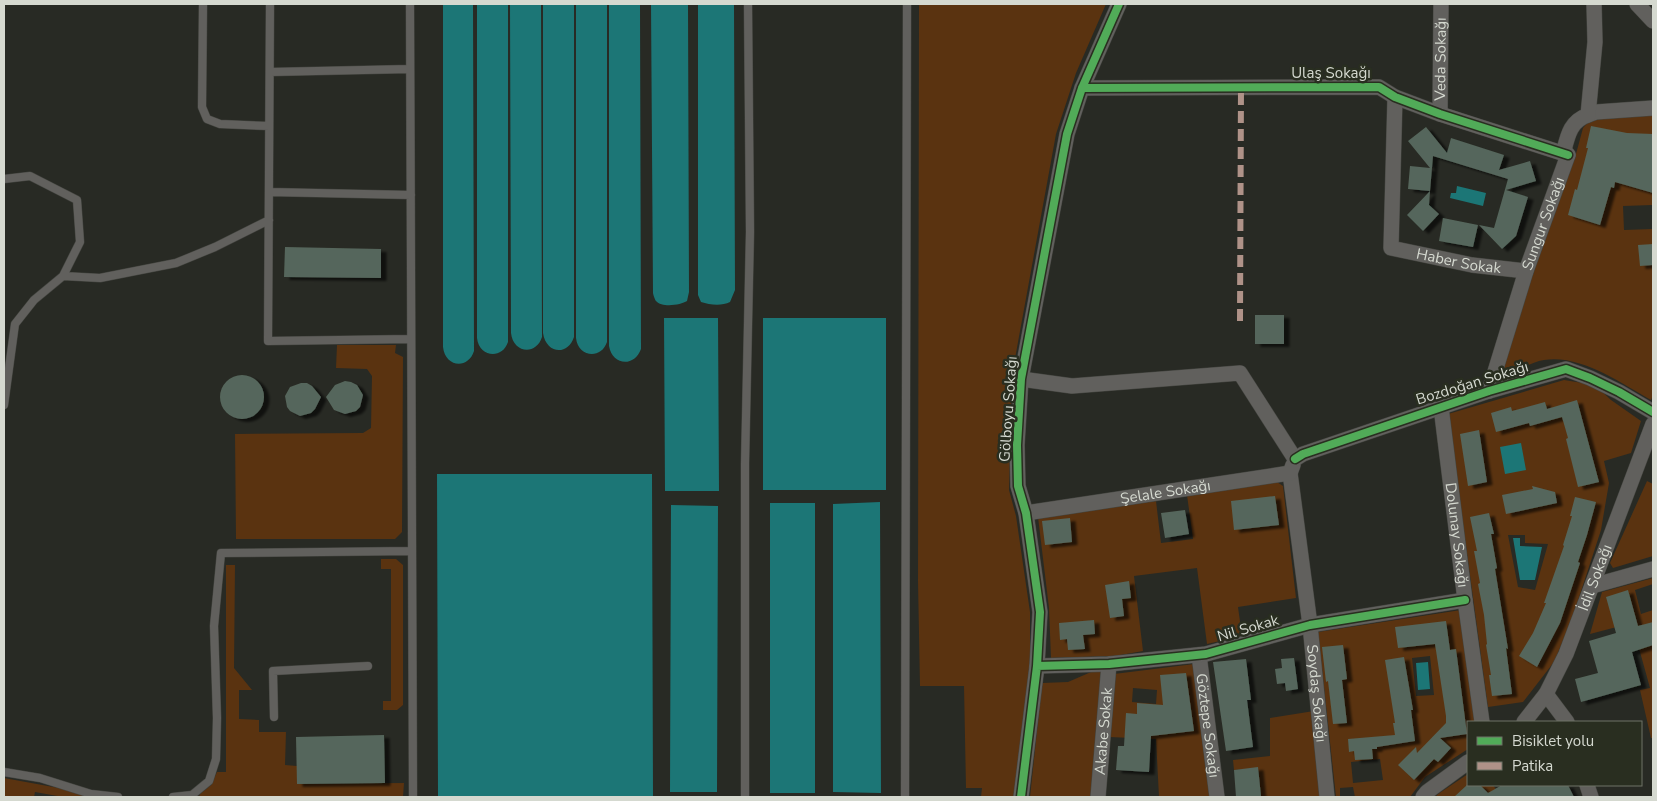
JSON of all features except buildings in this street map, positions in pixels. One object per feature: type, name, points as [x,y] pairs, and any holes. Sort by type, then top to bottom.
[{"type":"street","name":"Gölboyu Sokağı","points":[[1021,797],[1037,666],[1040,612],[1026,513],[1018,486],[1017,445],[1021,379],[1067,134],[1082,88],[1119,4]]},
{"type":"street","name":"Veda Sokağı","points":[[1440,114],[1441,4]]},
{"type":"street","points":[[1594,4],[1596,42],[1588,115],[1596,112],[1653,108]]},
{"type":"street","points":[[1637,4],[1653,22]]},
{"type":"street","name":"Ulaş Sokağı","points":[[1082,88],[1379,87],[1395,97],[1440,114],[1568,156]]},
{"type":"street","name":"Haber Sokak","points":[[1395,97],[1391,248],[1472,265],[1526,271]]},
{"type":"street","name":"Sungur Sokağı","points":[[1489,391],[1526,271],[1568,156],[1564,150],[1570,127],[1588,115]]},
{"type":"street","name":"Bozdoğan Sokağı","points":[[1293,466],[1303,454],[1489,391],[1566,369],[1619,392],[1653,412]]},
{"type":"street","points":[[1021,379],[1072,386],[1240,373],[1293,466]]},
{"type":"street","name":"Dolunay Sokağı","points":[[1441,407],[1482,721]]},
{"type":"street","name":"İdil Sokağı","points":[[1525,721],[1546,694],[1566,654],[1592,586],[1647,458],[1653,424]]},
{"type":"street","name":"Şelale Sokağı","points":[[1026,513],[1293,466]]},
{"type":"street","name":"Soydaş Sokağı","points":[[1293,466],[1326,797]]},
{"type":"street","points":[[1592,586],[1653,569]]},
{"type":"street","name":"Nil Sokak","points":[[1037,666],[1109,664],[1206,654],[1310,625],[1465,600]]},
{"type":"street","name":"Göztepe Sokağı","points":[[1199,654],[1217,797]]},
{"type":"street","name":"Akabe Sokak","points":[[1098,797],[1109,664]]},
{"type":"street","points":[[1546,694],[1566,721]]},
{"type":"street","points":[[1423,797],[1467,763]]},
{"type":"lane","points":[[203,4],[202,107],[207,119],[220,124],[269,126]]},
{"type":"lane","points":[[270,4],[268,341],[411,339]]},
{"type":"lane","points":[[410,4],[413,797]]},
{"type":"lane","points":[[745,797],[745,464],[750,232],[748,4]]},
{"type":"lane","points":[[905,797],[907,4]]},
{"type":"lane","points":[[270,72],[410,69]]},
{"type":"lane","points":[[4,179],[30,176],[77,200],[80,242],[63,276],[34,300],[14,324],[4,405]]},
{"type":"lane","points":[[269,192],[411,196]]},
{"type":"lane","points":[[63,276],[100,278],[176,263],[215,248],[269,220]]},
{"type":"lane","points":[[173,797],[192,795],[209,781],[216,760],[217,718],[214,626],[221,553],[412,551]]},
{"type":"lane","points":[[274,716],[272,671],[368,666]]},
{"type":"lane","points":[[4,772],[40,778],[91,794],[118,797]]},
{"type":"shaded area","points":[[919,4],[1106,4],[1076,73],[1056,134],[1012,375],[1009,490],[1016,516],[1030,612],[1030,669],[1014,797],[981,797],[982,788],[966,788],[964,686],[920,686],[918,581]]},
{"type":"shaded area","points":[[1653,114],[1653,205],[1623,206],[1624,230],[1653,229],[1653,395],[1651,400],[1600,371],[1572,361],[1544,360],[1504,374],[1502,364],[1532,274],[1576,154],[1583,128],[1591,119]]},
{"type":"shaded area","points":[[337,345],[396,345],[395,353],[403,357],[402,532],[395,539],[236,539],[235,434],[363,433],[371,428],[372,376],[367,369],[336,368]]},
{"type":"shaded area","points":[[1564,380],[1595,385],[1611,400],[1641,421],[1631,453],[1604,461],[1609,483],[1601,530],[1571,622],[1554,662],[1523,702],[1488,707],[1448,414]],"holes":[[[1508,535],[1525,535],[1525,543],[1548,544],[1535,590],[1518,587]]]},
{"type":"shaded area","points":[[1274,480],[1283,486],[1296,598],[1238,607],[1242,636],[1207,644],[1197,568],[1134,576],[1143,651],[1115,656],[1051,658],[1049,608],[1038,517],[1156,501],[1161,543],[1193,539],[1187,495]]},
{"type":"shaded area","points":[[1647,481],[1653,484],[1653,556],[1613,568],[1610,563]]},
{"type":"shaded area","points":[[381,559],[396,559],[403,565],[403,705],[397,710],[383,710],[383,701],[391,701],[391,569],[381,569]]},
{"type":"shaded area","points":[[226,565],[235,565],[234,668],[252,690],[239,690],[239,719],[259,720],[259,732],[286,732],[285,765],[297,766],[298,784],[404,783],[403,797],[199,797],[211,785],[217,772],[226,772]]},
{"type":"shaded area","points":[[1653,578],[1653,584],[1635,590],[1641,614],[1653,610],[1653,738],[1651,738],[1640,690],[1650,688],[1632,623],[1590,634],[1602,592]]},
{"type":"shaded area","points":[[1461,610],[1475,721],[1467,721],[1467,750],[1425,777],[1410,797],[1355,797],[1353,787],[1340,788],[1340,797],[1336,797],[1318,632]],"holes":[[[1430,656],[1434,695],[1416,696],[1412,658]],[[1380,759],[1383,780],[1353,783],[1351,762]]]},
{"type":"shaded area","points":[[1194,664],[1211,797],[1159,797],[1156,739],[1109,737],[1114,674]],"holes":[[[1133,688],[1157,690],[1156,704],[1132,702]]]},
{"type":"shaded area","points":[[1098,669],[1105,670],[1093,797],[1030,797],[1042,683],[1068,682]]},
{"type":"shaded area","points":[[1314,711],[1321,797],[1244,797],[1261,796],[1258,768],[1234,770],[1233,760],[1270,756],[1270,718]]},
{"type":"shaded area","points":[[1467,775],[1467,786],[1494,786],[1501,797],[1435,797]]},
{"type":"shaded area","points":[[4,778],[108,797],[63,797],[35,792],[34,797],[4,797]]},
{"type":"water","points":[[443,4],[473,4],[474,351],[467,361],[457,364],[448,359],[443,347]]},
{"type":"water","points":[[477,4],[508,4],[508,342],[501,352],[496,354],[491,354],[482,349],[477,338]]},
{"type":"water","points":[[510,4],[541,4],[542,337],[535,347],[525,350],[516,345],[511,333]]},
{"type":"water","points":[[543,4],[574,4],[574,337],[571,343],[562,350],[553,349],[548,345],[543,333]]},
{"type":"water","points":[[576,4],[607,4],[607,342],[600,352],[595,354],[590,354],[581,349],[576,338]]},
{"type":"water","points":[[609,4],[640,4],[641,349],[633,359],[624,362],[614,357],[609,346]]},
{"type":"water","points":[[651,4],[688,4],[689,292],[687,301],[672,305],[659,303],[653,293]]},
{"type":"water","points":[[698,4],[734,4],[735,290],[730,302],[720,305],[701,302],[698,295]]},
{"type":"water","points":[[1457,186],[1486,193],[1483,206],[1450,198],[1451,193],[1456,193]]},
{"type":"water","points":[[664,318],[718,318],[719,491],[665,491]]},
{"type":"water","points":[[763,318],[886,318],[886,490],[763,490]]},
{"type":"water","points":[[1521,443],[1526,470],[1505,474],[1500,447]]},
{"type":"water","points":[[437,474],[652,474],[653,797],[438,797]]},
{"type":"water","points":[[880,502],[881,793],[833,792],[833,504]]},
{"type":"water","points":[[770,503],[815,503],[815,793],[770,793]]},
{"type":"water","points":[[671,505],[718,506],[717,792],[670,792]]},
{"type":"water","points":[[1513,538],[1520,538],[1520,546],[1542,547],[1535,580],[1520,580]]},
{"type":"water","points":[[1428,662],[1430,689],[1418,690],[1416,663]]},
{"type":"marked path","points":[[1240,321],[1241,87]]},
{"type":"cycle path","points":[[1021,797],[1037,666],[1040,612],[1026,513],[1018,486],[1017,445],[1021,379],[1067,134],[1082,88],[1119,4]]},
{"type":"cycle path","points":[[1082,88],[1379,87],[1395,97],[1440,114],[1568,155]]},
{"type":"cycle path","points":[[1295,459],[1303,454],[1489,391],[1566,369],[1619,392],[1653,412]]},
{"type":"cycle path","points":[[1037,666],[1109,664],[1206,654],[1310,625],[1465,600]]}]
